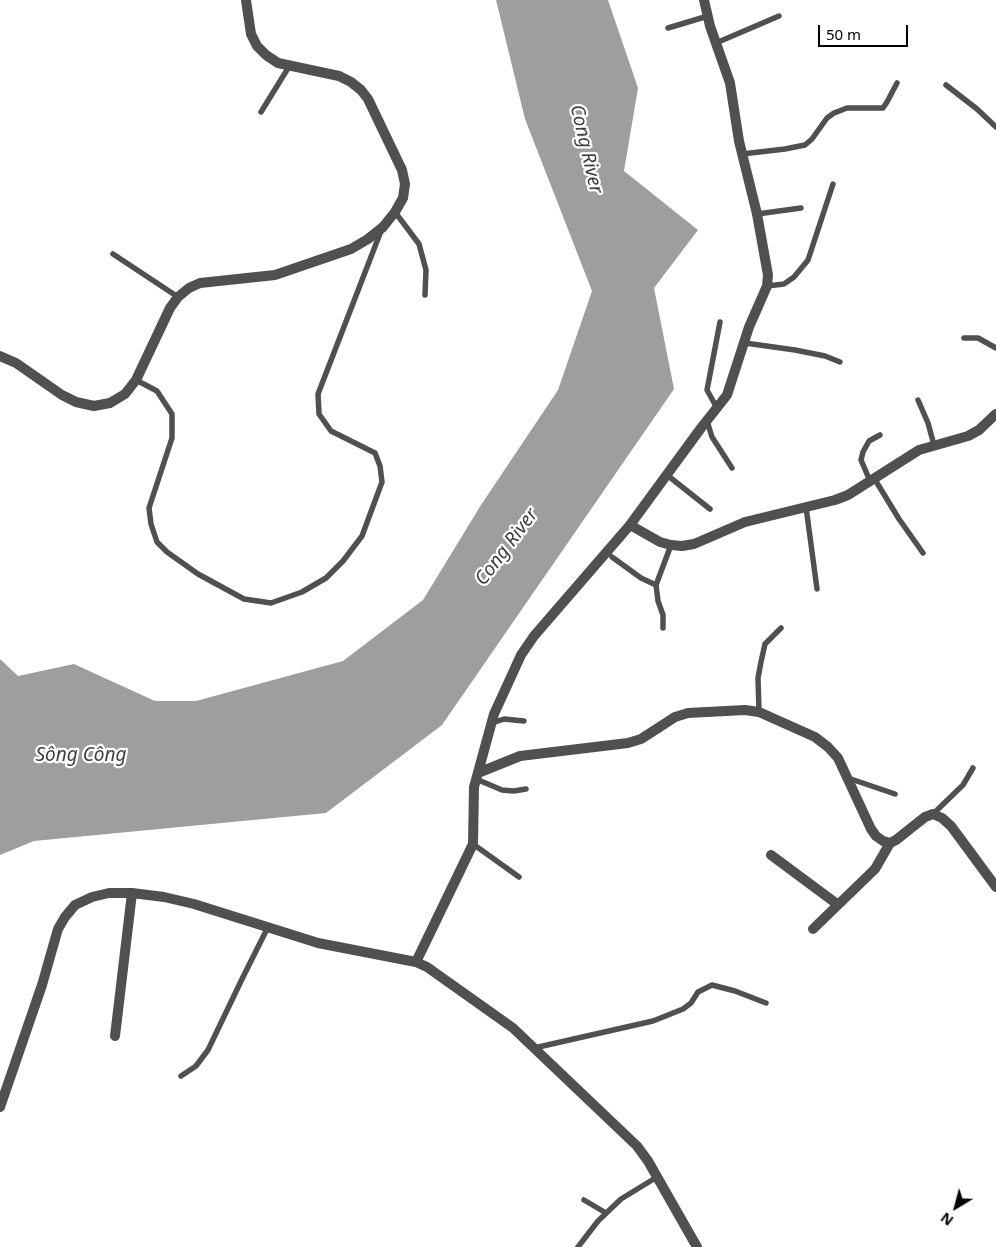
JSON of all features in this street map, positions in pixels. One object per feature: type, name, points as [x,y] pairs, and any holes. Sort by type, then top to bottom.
[{"type":"street","points":[[0,356],[16,363],[62,396],[76,402],[94,406],[110,403],[140,382],[170,308],[178,297],[189,288],[200,283],[265,277],[351,249],[368,239],[395,212],[403,198],[405,184],[402,170],[368,99],[351,82],[339,76],[278,63],[266,55],[257,46],[251,34],[246,0]]},
{"type":"street","points":[[416,962],[473,844],[473,797],[477,776],[498,704],[527,645],[630,525],[718,408],[731,388],[753,318],[764,297],[768,275],[757,214],[742,154],[730,83],[704,0]]},
{"type":"street","points":[[630,525],[660,542],[682,546],[694,544],[739,524],[836,500],[919,450],[968,436],[983,427],[996,414]]},
{"type":"street","points":[[477,776],[520,756],[628,743],[641,739],[676,717],[688,713],[745,710],[759,712],[815,737],[828,747],[838,758],[871,829],[883,842],[890,843]]},
{"type":"street","points":[[813,929],[875,869],[890,843],[925,817],[933,814],[942,818],[951,826],[996,887]]},
{"type":"street","points":[[771,855],[837,904]]},
{"type":"street","points":[[0,1107],[42,985],[58,929],[64,916],[75,905],[109,893],[132,893],[194,904],[335,947],[416,962],[428,967],[513,1028],[637,1146],[648,1161],[697,1247]]},
{"type":"street","points":[[115,1036],[132,893]]},
{"type":"lane","points":[[668,28],[708,16]]},
{"type":"lane","points":[[716,43],[779,16]]},
{"type":"lane","points":[[261,112],[290,65]]},
{"type":"lane","points":[[742,154],[785,150],[805,144],[812,139],[834,113],[847,108],[883,108],[897,84]]},
{"type":"lane","points":[[946,85],[977,109],[996,127]]},
{"type":"lane","points":[[767,286],[784,284],[794,277],[808,260],[833,184]]},
{"type":"lane","points":[[757,214],[801,208]]},
{"type":"lane","points":[[395,212],[419,244],[426,270],[425,295]]},
{"type":"lane","points":[[140,382],[157,391],[172,414],[172,438],[149,508],[151,524],[157,542],[166,552],[198,574],[244,599],[270,603],[302,592],[326,578],[343,561],[362,536],[382,482],[380,466],[375,453],[331,431],[319,414],[318,394],[383,226]]},
{"type":"lane","points":[[113,254],[178,297]]},
{"type":"lane","points":[[718,408],[707,390],[720,322]]},
{"type":"lane","points":[[964,338],[978,338],[996,348]]},
{"type":"lane","points":[[744,343],[795,350],[825,356],[840,362]]},
{"type":"lane","points":[[918,400],[928,423],[934,445]]},
{"type":"lane","points":[[707,421],[712,437],[732,468]]},
{"type":"lane","points":[[880,435],[870,441],[863,452],[861,460],[872,480],[923,553]]},
{"type":"lane","points":[[667,475],[710,509]]},
{"type":"lane","points":[[806,507],[817,589]]},
{"type":"lane","points":[[663,628],[663,615],[658,601],[656,586],[671,545]]},
{"type":"lane","points":[[612,558],[656,586]]},
{"type":"lane","points":[[759,712],[758,678],[765,644],[781,628]]},
{"type":"lane","points":[[492,723],[504,719],[524,721]]},
{"type":"lane","points":[[933,814],[963,785],[973,768]]},
{"type":"lane","points":[[477,776],[502,790],[526,789]]},
{"type":"lane","points":[[848,778],[895,794]]},
{"type":"lane","points":[[473,844],[519,877]]},
{"type":"lane","points":[[181,1076],[196,1066],[208,1050],[268,927]]},
{"type":"lane","points":[[534,1048],[653,1021],[684,1009],[698,992],[712,985],[735,991],[766,1003]]},
{"type":"lane","points":[[578,1247],[606,1213],[620,1200],[657,1177]]},
{"type":"lane","points":[[584,1200],[606,1213]]},
{"type":"water","name":"Sông Công","points":[[496,0],[608,0],[638,88],[624,171],[698,230],[654,288],[674,389],[442,725],[326,813],[34,841],[0,855],[0,659],[18,676],[74,664],[155,701],[196,701],[343,661],[423,600],[481,505],[558,390],[592,291],[525,119]]},
{"type":"water label","name":"Cong River","points":[[586,149]]},
{"type":"water label","name":"Cong River","points":[[507,547]]}]
